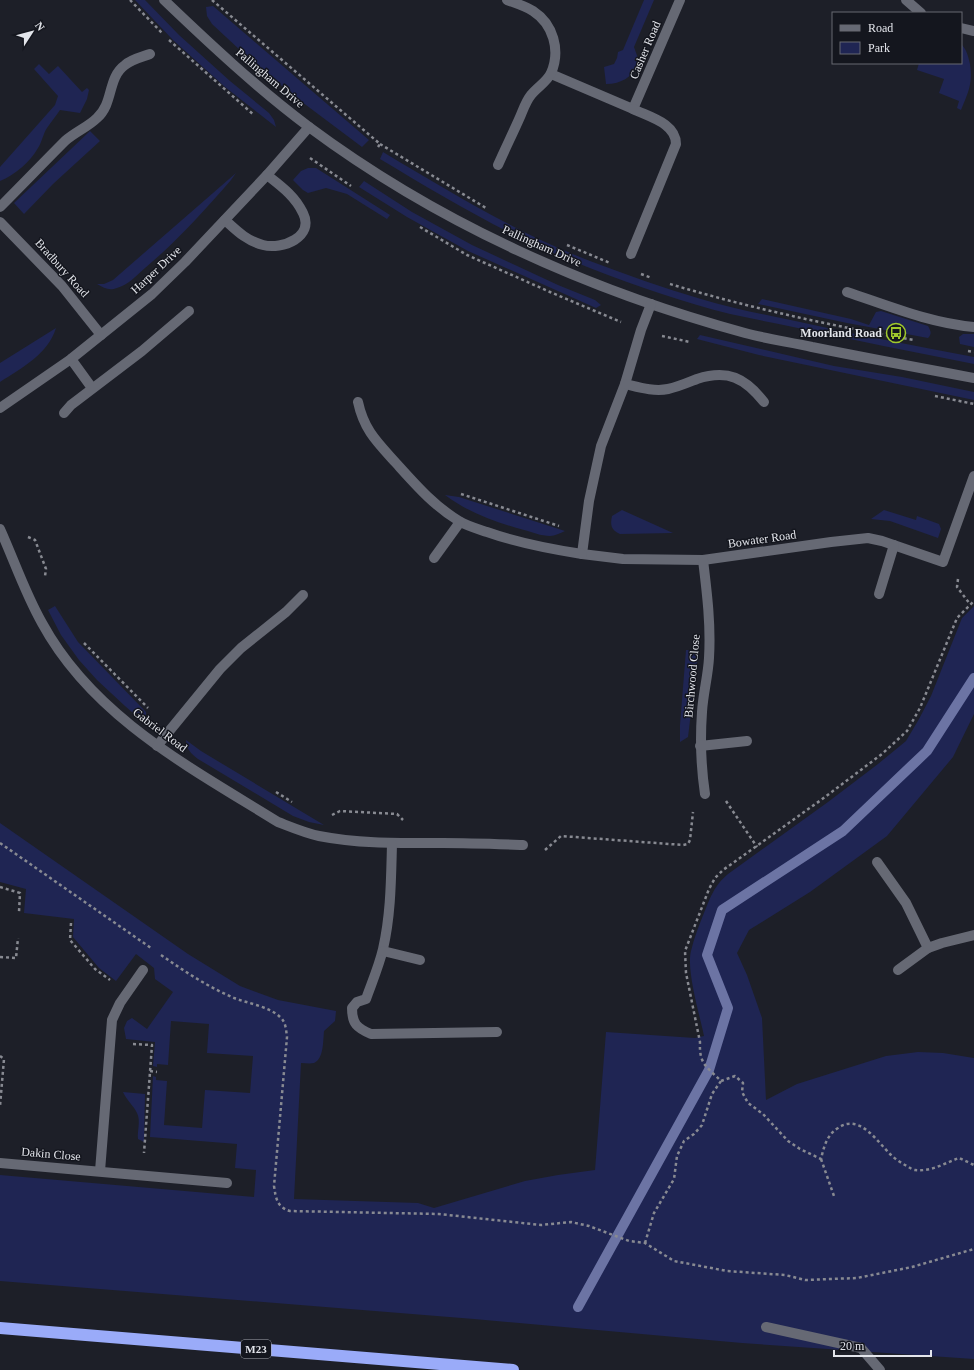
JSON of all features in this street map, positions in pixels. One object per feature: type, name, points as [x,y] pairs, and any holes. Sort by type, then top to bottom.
[{"type":"highway","name":"M23","points":[[0,1328],[513,1370]]},
{"type":"street","name":"Pallingham Drive","points":[[164,0],[237,68],[309,127],[378,175],[452,217],[521,252],[591,282],[650,304],[746,333],[974,378]]},
{"type":"street","points":[[498,165],[531,95],[546,81],[551,74],[555,60],[555,49],[550,29],[542,18],[531,10],[507,0]]},
{"type":"street","name":"Casher Road","points":[[633,109],[680,0]]},
{"type":"street","points":[[906,0],[920,12]]},
{"type":"street","points":[[962,28],[973,31]]},
{"type":"street","points":[[0,207],[66,140],[97,119],[105,110],[117,72],[134,60],[150,54]]},
{"type":"street","points":[[551,74],[633,109],[668,126],[676,138],[676,144],[631,254]]},
{"type":"street","name":"Harper Drive","points":[[0,408],[71,359],[152,294],[225,220],[309,127]]},
{"type":"street","points":[[225,220],[243,236],[264,245],[275,245],[288,242],[297,239],[303,233],[306,224],[304,214],[298,204],[290,194],[267,175]]},
{"type":"street","name":"Bradbury Road","points":[[0,222],[62,286],[101,335]]},
{"type":"street","points":[[847,292],[927,318],[962,326],[974,327]]},
{"type":"street","points":[[582,554],[589,501],[601,446],[625,384],[650,304]]},
{"type":"street","points":[[64,413],[70,405],[142,351],[189,311]]},
{"type":"street","points":[[71,359],[92,388]]},
{"type":"street","points":[[625,384],[648,389],[666,390],[699,379],[723,375],[735,378],[748,384],[764,402]]},
{"type":"street","name":"Bowater Road","points":[[358,402],[361,417],[372,436],[423,492],[460,522],[501,537],[556,550],[623,559],[703,560],[868,538],[894,545],[942,562],[974,476]]},
{"type":"street","points":[[434,558],[460,522]]},
{"type":"street","name":"Gabriel Road","points":[[0,529],[42,624],[70,666],[93,693],[157,746],[278,822],[318,836],[347,840],[392,844],[444,843],[522,845]]},
{"type":"street","points":[[879,594],[894,545]]},
{"type":"street","name":"Birchwood Close","points":[[703,560],[709,611],[710,641],[702,711],[700,746],[705,794]]},
{"type":"street","points":[[157,746],[220,669],[241,648],[286,612],[303,595]]},
{"type":"street","points":[[700,746],[747,741]]},
{"type":"street","points":[[392,844],[388,918],[383,951],[366,999],[357,1002],[352,1008],[352,1017],[356,1025],[363,1031],[371,1034],[497,1032]]},
{"type":"street","points":[[877,862],[906,903],[928,948]]},
{"type":"street","points":[[898,970],[928,948],[974,935]]},
{"type":"street","points":[[383,951],[420,960]]},
{"type":"street","points":[[100,1171],[112,1020],[115,1010],[143,970]]},
{"type":"street","name":"Dakin Close","points":[[0,1163],[227,1183]]},
{"type":"street","points":[[766,1327],[861,1348],[880,1370]]},
{"type":"path","points":[[380,144],[487,208]]},
{"type":"path","points":[[561,243],[617,265]]},
{"type":"path","points":[[639,274],[654,279]]},
{"type":"path","points":[[669,284],[719,299],[774,312],[857,330],[920,341]]},
{"type":"path","points":[[966,350],[974,352]]},
{"type":"path","points":[[423,492],[454,491],[563,527],[585,531]]},
{"type":"path","points":[[28,537],[35,540],[46,569],[44,580]]},
{"type":"path","points":[[721,1081],[702,1061],[700,1042],[686,973],[685,951],[703,904],[715,878],[723,870],[757,847],[882,754],[907,731],[920,708],[957,618],[974,601]]},
{"type":"path","points":[[81,640],[150,709],[173,727]]},
{"type":"path","points":[[270,788],[296,804]]},
{"type":"path","points":[[720,802],[725,801],[757,847]]},
{"type":"path","points":[[542,852],[561,836],[683,845],[688,844],[690,840],[694,806]]},
{"type":"path","points":[[329,817],[340,811],[397,814],[406,822]]},
{"type":"path","points":[[0,842],[184,971],[233,998],[271,1011],[280,1017],[285,1025],[287,1037],[274,1186],[278,1202],[282,1209],[290,1211],[440,1214],[541,1225],[571,1222],[589,1226],[629,1241],[645,1243],[674,1261],[727,1271],[785,1276],[805,1280],[857,1278],[912,1267],[974,1249]]},
{"type":"path","points":[[0,887],[20,893],[19,912]]},
{"type":"path","points":[[71,923],[70,940],[95,969],[127,992]]},
{"type":"path","points":[[0,958],[16,958],[18,938]]},
{"type":"path","points":[[110,1042],[152,1045],[150,1071],[148,1176]]},
{"type":"path","points":[[0,1056],[4,1059],[0,1106]]},
{"type":"path","points":[[150,1071],[156,1072]]},
{"type":"path","points":[[645,1243],[654,1213],[674,1179],[677,1156],[684,1141],[694,1134],[702,1125],[712,1094],[721,1081],[735,1076],[743,1083],[742,1092],[748,1103],[763,1114],[788,1141],[800,1149],[822,1159]]},
{"type":"path","points":[[834,1196],[822,1159],[825,1142],[833,1131],[845,1123],[856,1124],[870,1132],[902,1164],[914,1170],[936,1168],[959,1158],[974,1165]]},
{"type":"green space","points":[[135,0],[145,0],[179,35],[230,81],[269,113],[274,120],[276,127],[225,87],[173,40]]},
{"type":"green space","points":[[644,0],[654,0],[634,47],[640,64],[626,79],[617,83],[606,84],[604,67],[614,64],[618,52],[623,50]]},
{"type":"green space","points":[[213,6],[369,140],[362,147],[298,99],[255,64],[212,24],[207,16],[206,7]]},
{"type":"green space","points":[[962,45],[968,56],[971,77],[968,93],[961,110],[957,108],[959,101],[939,93],[944,79],[917,70],[919,64],[962,64]]},
{"type":"green space","points":[[39,64],[49,74],[58,66],[82,92],[87,88],[89,90],[87,99],[80,113],[60,110],[47,128],[39,146],[31,158],[17,172],[0,181],[0,167],[55,105],[58,96],[34,69]]},
{"type":"green space","points":[[90,131],[100,141],[53,184],[24,214],[14,203]]},
{"type":"green space","points":[[383,152],[510,225],[590,261],[713,303],[865,336],[974,357],[974,364],[733,315],[709,309],[634,285],[553,253],[474,214],[380,159]]},
{"type":"green space","points":[[308,168],[316,168],[390,215],[387,219],[347,194],[326,188],[308,193],[293,180],[301,171]]},
{"type":"green space","points":[[236,173],[190,226],[132,280],[121,287],[114,289],[104,288],[97,284],[104,284],[113,280]]},
{"type":"green space","points":[[364,181],[412,212],[472,245],[558,285],[595,300],[601,305],[596,308],[468,251],[407,217],[359,187]]},
{"type":"green space","points":[[762,299],[851,319],[869,325],[876,312],[881,311],[928,326],[931,334],[928,338],[758,304]]},
{"type":"green space","points":[[56,328],[52,337],[41,353],[25,366],[0,382],[0,363]]},
{"type":"green space","points":[[963,334],[974,334],[974,347],[960,344],[959,337]]},
{"type":"green space","points":[[700,335],[834,366],[902,377],[974,392],[974,400],[759,355],[697,339]]},
{"type":"green space","points":[[445,495],[459,497],[565,531],[554,536],[547,536],[513,527],[473,512]]},
{"type":"green space","points":[[622,510],[673,533],[620,534],[613,529],[611,522],[612,516]]},
{"type":"green space","points":[[884,510],[916,520],[917,516],[939,524],[941,529],[938,538],[890,521],[871,519]]},
{"type":"green space","points":[[55,606],[78,642],[146,712],[146,715],[133,713],[97,680],[79,660],[61,635],[48,610]]},
{"type":"green space","points":[[974,606],[974,714],[953,757],[887,836],[810,892],[749,930],[737,953],[747,975],[762,1018],[766,1100],[797,1084],[886,1056],[918,1052],[943,1053],[974,1058],[974,1359],[742,1343],[474,1319],[0,1281],[0,1175],[254,1197],[256,1170],[235,1168],[237,1144],[150,1137],[153,1076],[156,1077],[156,1080],[167,1081],[164,1125],[202,1128],[205,1090],[250,1093],[253,1056],[207,1053],[209,1024],[171,1021],[168,1065],[157,1064],[157,1067],[153,1066],[155,1042],[126,1039],[124,1028],[127,1021],[132,1018],[147,1029],[173,992],[155,979],[154,968],[136,954],[116,981],[99,968],[73,937],[74,919],[24,913],[26,889],[0,882],[0,823],[188,954],[240,986],[278,1000],[336,1011],[335,1021],[324,1031],[320,1058],[314,1063],[301,1063],[294,1199],[418,1203],[434,1208],[525,1181],[595,1170],[606,1032],[695,1038],[704,1036],[692,981],[690,959],[697,932],[716,887],[728,874],[828,802],[906,741],[931,696],[962,618]]},
{"type":"green space","points":[[686,650],[693,650],[698,655],[688,737],[680,742],[680,725]]},
{"type":"green space","points":[[186,740],[201,751],[324,825],[309,822],[293,816],[198,759],[189,751]]},
{"type":"green space","points":[[123,1092],[145,1094],[144,1142],[138,1139],[139,1119],[137,1113]]},
{"type":"waterway","points":[[578,1307],[709,1070],[728,1008],[707,955],[722,910],[843,831],[927,751],[974,678]]},
{"type":"place","name":"Moorland Road","points":[[896,333]]}]
